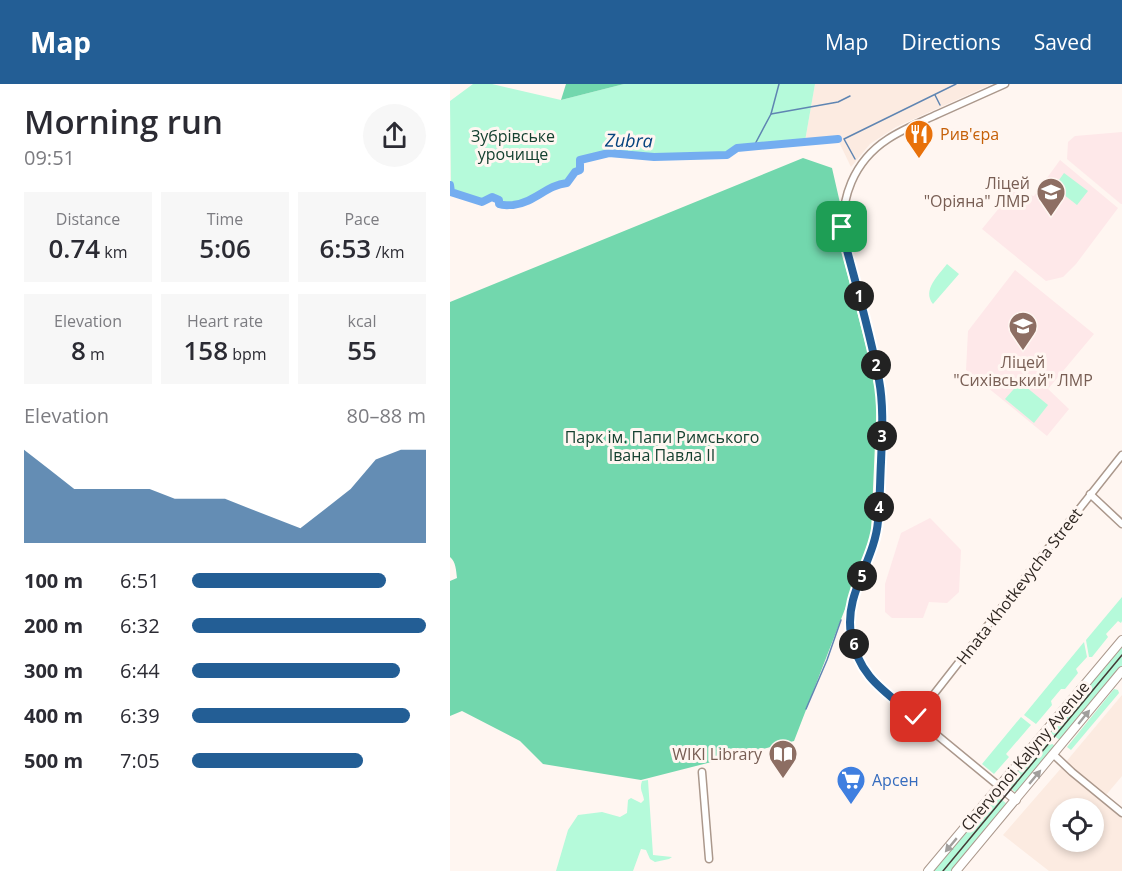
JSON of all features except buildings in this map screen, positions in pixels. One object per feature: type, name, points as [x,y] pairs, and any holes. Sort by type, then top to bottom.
[{"type":"main road","name":"Chervonoi Kalyny Avenue","points":[[928,871],[1122,640]]},
{"type":"main road","name":"Chervonoi Kalyny Avenue","points":[[956,871],[1122,671]]},
{"type":"main road","points":[[1000,787],[1016,800]]},
{"type":"street","points":[[1000,787],[875,684],[866,673],[851,636],[849,620],[853,598],[877,532],[882,407],[873,352],[842,227],[848,189],[859,168],[875,148],[902,131],[1005,84]]},
{"type":"street","name":"Hnata Khotkevycha Street","points":[[916,717],[1122,455]]},
{"type":"street","points":[[1090,494],[1122,524]]},
{"type":"street","points":[[1054,755],[1122,813]]},
{"type":"street","points":[[702,772],[709,859]]},
{"type":"shaded area","points":[[815,84],[992,84],[896,127],[870,144],[851,167],[839,142],[805,141]]},
{"type":"shaded area","points":[[1122,132],[1121,204],[1067,159],[1068,142],[1075,136]]},
{"type":"shaded area","name":"Ліцей \"Оріяна\" ЛМР","points":[[1060,160],[1118,208],[1076,264],[1063,277],[1046,281],[982,229],[1013,191],[1034,196]]},
{"type":"shaded area","name":"Ліцей \"Сихівський\" ЛМР","points":[[1015,270],[1094,334],[1048,389],[1069,409],[1047,436],[966,370],[968,331]]},
{"type":"shaded area","points":[[930,518],[961,550],[959,592],[947,603],[929,602],[923,618],[892,618],[885,612],[885,584],[901,533]]},
{"type":"shaded area","points":[[1122,695],[1122,776],[1106,795],[1065,763]]},
{"type":"shaded area","points":[[1063,766],[1101,798],[1050,798],[1050,852],[1104,852],[1104,801],[1122,816],[1122,871],[1049,871],[1003,835]]},
{"type":"green space","name":"Зубрівське урочище","points":[[473,84],[492,84],[561,100],[624,84],[815,84],[805,141],[737,148],[727,155],[654,157],[609,153],[581,160],[580,170],[575,172],[567,183],[553,187],[521,203],[506,205],[499,204],[499,200],[492,197],[482,202],[451,192],[450,101]]},
{"type":"green space","points":[[566,84],[624,84],[561,100]]},
{"type":"green space","name":"Парк ім. Папи Римського Івана Павла ІІ","points":[[803,158],[832,168],[840,203],[838,231],[877,399],[871,534],[794,741],[641,780],[543,764],[520,741],[462,711],[450,716],[450,581],[457,578],[455,564],[450,557],[450,302]]},
{"type":"green space","points":[[1064,173],[1088,191],[1077,205],[1054,187]]},
{"type":"green space","points":[[947,264],[959,274],[933,304],[929,294],[930,288]]},
{"type":"green space","points":[[1020,382],[1048,405],[1034,423],[1005,399]]},
{"type":"green space","points":[[1122,597],[1121,623],[1118,621],[1106,634],[1108,637],[1092,657],[1089,657],[1086,640]]},
{"type":"green space","points":[[1084,642],[1087,657],[1076,669],[1078,673],[1051,701],[1052,705],[1036,724],[1024,715]]},
{"type":"green space","points":[[1122,645],[1122,666],[1061,741],[1049,732]]},
{"type":"green space","points":[[1114,689],[1119,693],[1071,750],[1067,747]]},
{"type":"green space","points":[[1021,717],[1031,725],[1006,754],[1009,757],[994,774],[982,764]]},
{"type":"green space","points":[[1045,738],[1056,747],[1015,792],[1008,786],[1009,782]]},
{"type":"green space","points":[[648,780],[653,855],[672,857],[655,862],[650,859],[646,850],[641,849],[633,871],[556,871],[568,830],[578,815],[602,812],[620,817],[627,813],[628,800],[631,798],[641,803],[644,800],[641,784],[642,781]]},
{"type":"green space","points":[[997,796],[1007,804],[951,871],[933,871]]},
{"type":"waterway","points":[[754,146],[771,114],[779,84]]},
{"type":"waterway","points":[[855,159],[844,139],[956,84]]},
{"type":"waterway","points":[[935,95],[940,105]]},
{"type":"waterway","points":[[771,114],[838,102],[850,96]]},
{"type":"waterway","name":"Zubra","points":[[450,185],[451,192],[482,202],[492,197],[499,200],[499,204],[513,205],[528,201],[553,187],[567,183],[575,172],[580,170],[580,160],[609,153],[654,157],[727,155],[737,148],[838,139]]},
{"type":"waterway","points":[[806,709],[841,620]]},
{"type":"tram line","points":[[943,871],[1122,655]]},
{"type":"place","name":"Рив'єра","points":[[919,160]]},
{"type":"place","name":"Ліцей \"Оріяна\" ЛМР","points":[[1051,218]]},
{"type":"place","name":"Ліцей \"Сихівський\" ЛМР","points":[[1023,352]]},
{"type":"place","name":"WIKI Library","points":[[783,780]]},
{"type":"place","name":"Арсен","points":[[851,806]]},
{"type":"route","points":[[842,227],[879,381],[882,407],[877,532],[853,598],[849,620],[851,636],[866,673],[875,684],[916,717]]}]
